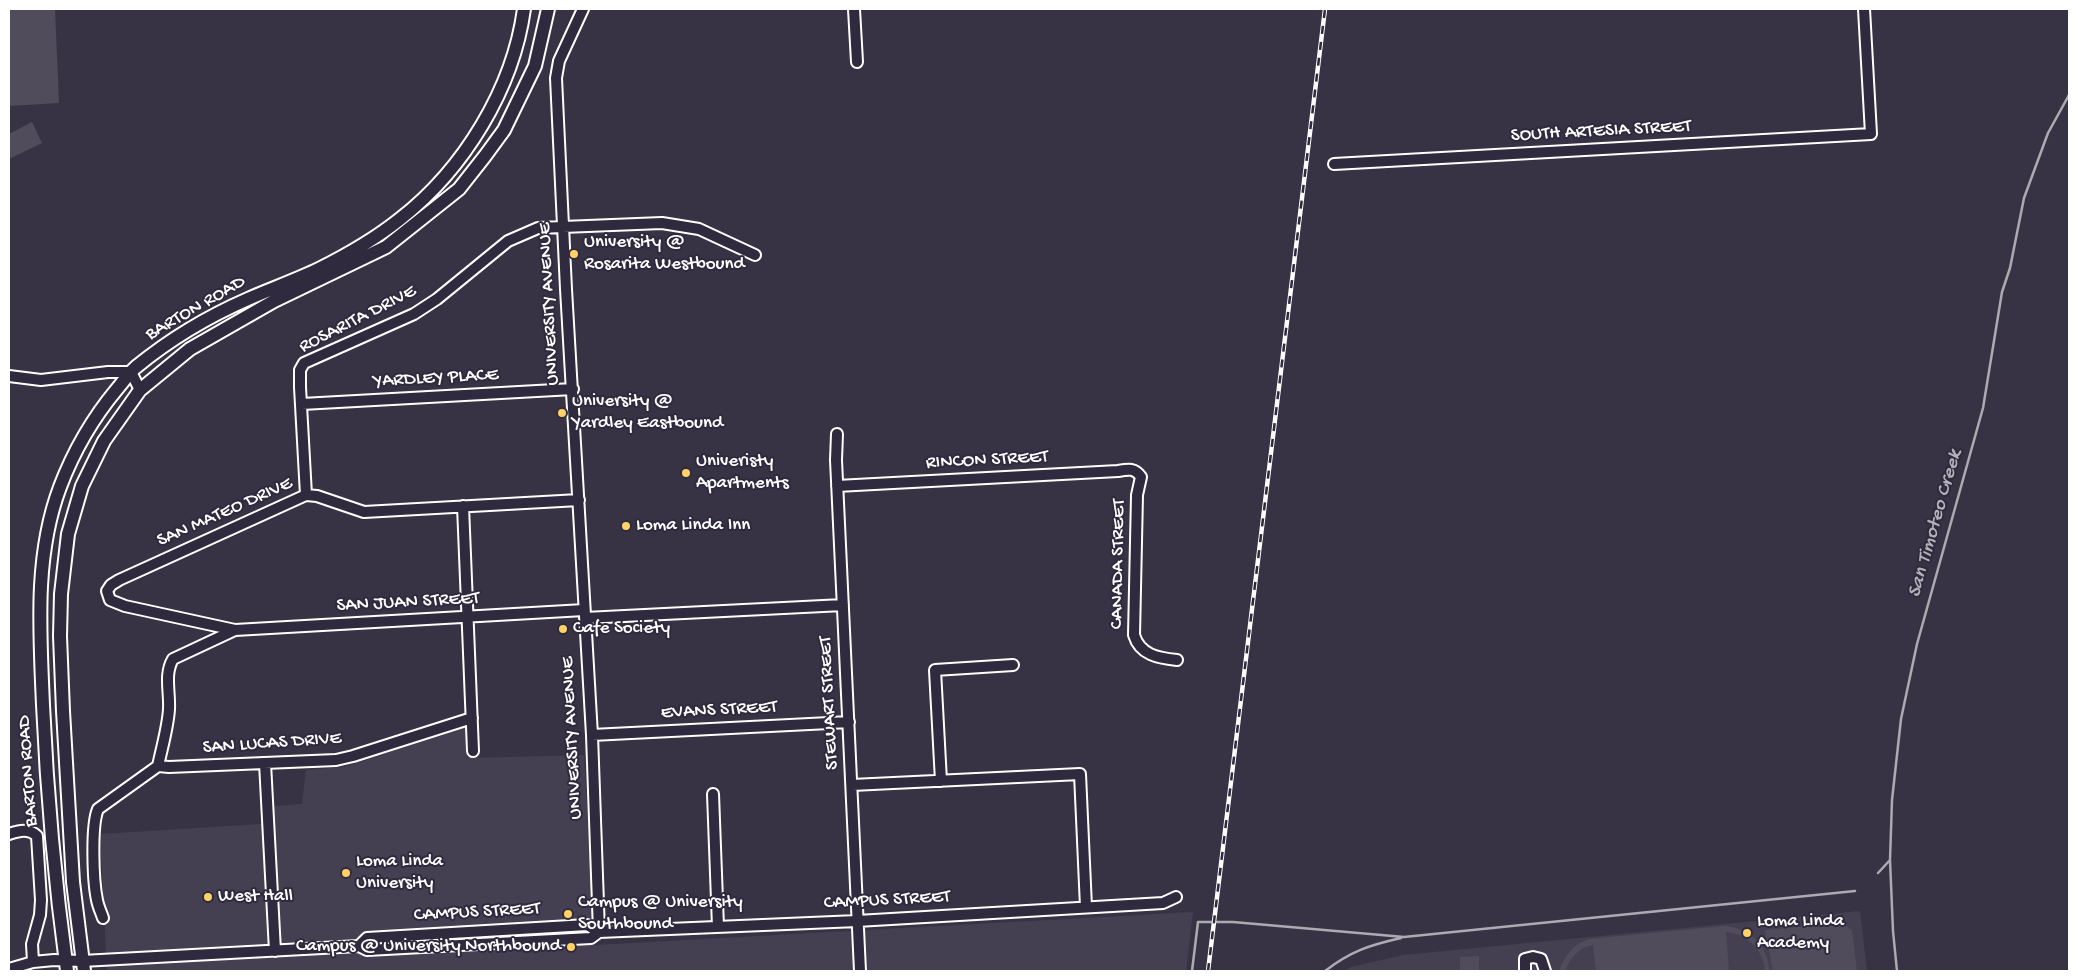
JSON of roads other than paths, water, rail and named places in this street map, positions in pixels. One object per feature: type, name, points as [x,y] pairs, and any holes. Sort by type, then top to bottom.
[{"type":"main road","name":"BARTON ROAD","points":[[66,966],[50,811],[41,659],[40,598],[46,539],[59,488],[81,438],[102,407],[131,372],[180,336],[244,300],[318,269],[370,240],[402,218],[437,184],[481,127],[512,65],[521,33],[524,9]]},
{"type":"main road","name":"BARTON ROAD","points":[[83,966],[73,882],[60,636],[61,594],[68,534],[82,486],[104,441],[140,390],[190,349],[274,301],[386,247],[459,189],[485,156],[508,121],[535,66],[548,9]]},
{"type":"street","name":"UNIVERSITY AVENUE","points":[[583,9],[558,61],[556,78],[592,735],[599,932]]},
{"type":"street","points":[[854,9],[857,62]]},
{"type":"street","name":"SOUTH ARTESIA STREET","points":[[1334,164],[1871,134],[1864,9]]},
{"type":"street","points":[[563,226],[662,223],[699,229],[755,255]]},
{"type":"street","name":"ROSARITA DRIVE","points":[[306,495],[300,370],[304,363],[414,314],[437,299],[508,241],[538,228],[563,226]]},
{"type":"street","points":[[9,376],[41,380],[108,372],[131,372],[140,390]]},
{"type":"street","name":"YARDLEY PLACE","points":[[302,404],[573,389]]},
{"type":"street","name":"STEWART STREET","points":[[837,434],[837,486],[860,971]]},
{"type":"street","name":"RINCON STREET","points":[[837,486],[1108,472],[1131,469],[1138,472]]},
{"type":"street","name":"CANADA STREET","points":[[1138,472],[1141,477],[1137,495],[1134,635],[1136,643],[1147,653],[1164,659],[1177,660]]},
{"type":"street","name":"SAN MATEO DRIVE","points":[[108,596],[107,591],[111,585],[119,580],[306,495],[317,496],[364,512],[579,500]]},
{"type":"street","points":[[463,506],[473,751]]},
{"type":"street","name":"SAN JUAN STREET","points":[[108,596],[110,600],[125,606],[235,630],[468,617],[843,605]]},
{"type":"street","name":"SAN JUAN STREET","points":[[158,766],[169,709],[168,686],[170,664],[173,659],[235,630]]},
{"type":"street","points":[[941,781],[935,670],[1014,665]]},
{"type":"street","name":"SAN LUCAS DRIVE","points":[[158,766],[336,760],[472,718]]},
{"type":"street","name":"EVANS STREET","points":[[592,735],[848,722]]},
{"type":"street","points":[[265,763],[275,951]]},
{"type":"street","points":[[103,918],[97,900],[95,817],[98,809],[158,766]]},
{"type":"street","points":[[852,785],[1080,774],[1086,907]]},
{"type":"street","points":[[713,794],[718,927]]},
{"type":"street","points":[[9,834],[26,830],[31,831],[36,836],[41,900],[40,915],[32,944],[33,962]]},
{"type":"street","name":"CAMPUS STREET","points":[[83,966],[198,955],[359,946],[367,938],[420,934],[587,925],[599,932],[857,921],[1163,903],[1176,897]]},
{"type":"street","points":[[1525,971],[1526,958],[1533,956],[1541,959],[1545,971]]},
{"type":"street","points":[[9,969],[33,962],[54,960],[66,966],[83,966]]},
{"type":"waterway","name":"San Timoteo Creek","points":[[1897,971],[1890,860],[1892,800],[1901,719],[1917,644],[1983,408],[2002,292],[2010,268],[2024,198],[2048,133],[2069,95]]},
{"type":"waterway","points":[[1878,873],[1890,860]]},
{"type":"waterway","points":[[1192,971],[1198,922],[1233,922],[1404,937],[1855,891]]},
{"type":"waterway","points":[[1325,971],[1343,958],[1361,950],[1401,938]]},
{"type":"railway","points":[[1208,971],[1325,9]]},
{"type":"place","name":"University @ Rosarita Westbound","points":[[574,254]]},
{"type":"place","name":"University @ Yardley Eastbound","points":[[562,413]]},
{"type":"place","name":"Univeristy Apartments","points":[[686,473]]},
{"type":"place","name":"Loma Linda Inn","points":[[626,526]]},
{"type":"place","name":"Cafe Society","points":[[563,629]]},
{"type":"place","name":"Loma Linda University","points":[[346,873]]},
{"type":"place","name":"West Hall","points":[[208,897]]},
{"type":"place","name":"Campus @ University Southbound","points":[[568,914]]},
{"type":"place","name":"Loma Linda Academy","points":[[1747,933]]},
{"type":"place","name":"Campus @ University Northbound","points":[[571,947]]}]
